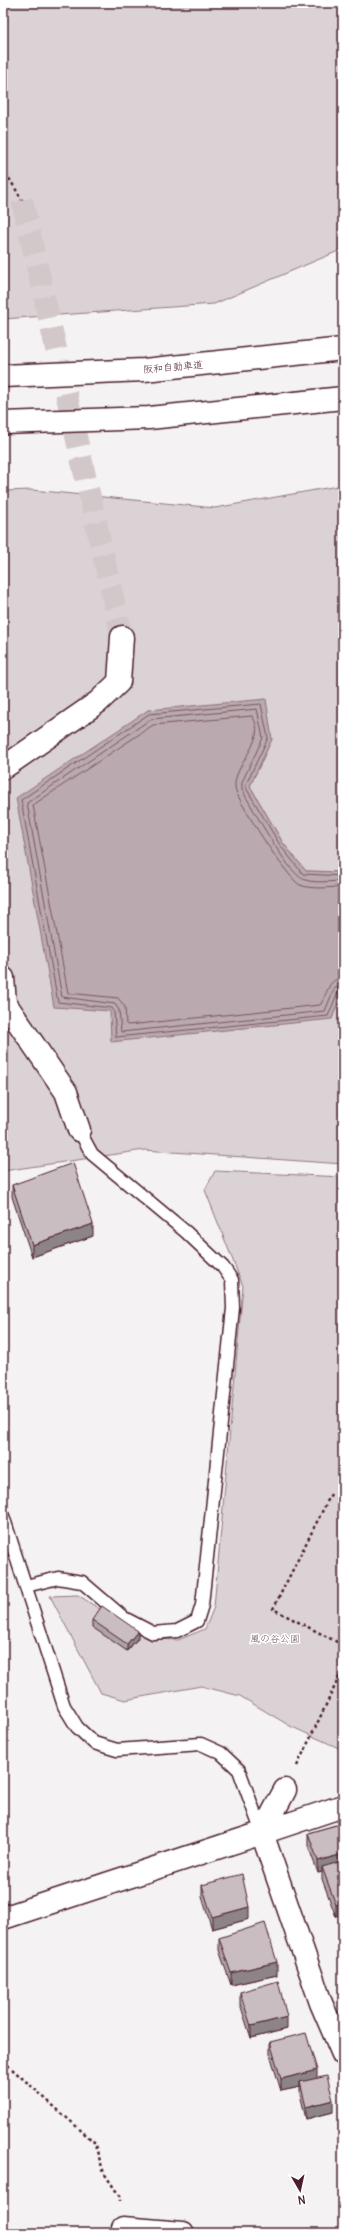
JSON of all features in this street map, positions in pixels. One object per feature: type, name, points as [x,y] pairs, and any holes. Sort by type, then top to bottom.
[{"type":"main road","name":"阪和自動車道","points":[[3,376],[144,370],[343,349]]},
{"type":"main road","points":[[3,423],[149,418],[343,398]]},
{"type":"main road","points":[[3,768],[98,702],[119,682],[122,637]]},
{"type":"main road","points":[[3,978],[5,1003],[66,1092],[78,1130]]},
{"type":"main road","points":[[285,1790],[262,1833],[321,2003],[343,2054]]},
{"type":"main road","points":[[3,1918],[343,1806]]},
{"type":"main road","points":[[123,2228],[183,2233]]},
{"type":"lane","points":[[26,1586],[58,1578],[82,1582],[124,1618],[154,1633],[177,1632],[197,1621],[202,1605],[233,1308],[232,1280],[223,1267],[186,1232],[92,1154],[78,1130]]},
{"type":"lane","points":[[3,1516],[64,1706],[77,1727],[94,1743],[117,1750],[201,1744],[221,1752],[239,1770],[262,1833]]},
{"type":"path","points":[[3,168],[22,200]]},
{"type":"path","points":[[331,1494],[273,1609],[343,1645]]},
{"type":"path","points":[[285,1790],[343,1669]]},
{"type":"path","points":[[3,2061],[94,2142],[104,2173],[120,2197],[123,2228]]},
{"type":"green space","points":[[3,3],[343,3],[343,249],[214,304],[3,319]]},
{"type":"green space","points":[[343,485],[343,872],[306,871],[283,843],[250,786],[272,739],[148,710],[332,1019],[343,988],[343,1164],[144,1150],[3,1171],[3,491],[32,490],[215,508]]},
{"type":"green space","name":"風の谷公園","points":[[215,1171],[343,1177],[343,1749],[290,1726],[240,1696],[201,1686],[125,1700],[101,1693],[50,1596],[78,1595],[121,1623],[153,1639],[178,1640],[205,1629],[214,1607],[243,1286],[205,1190]]},
{"type":"water","points":[[266,699],[272,739],[250,786],[283,843],[306,871],[343,872],[343,988],[332,1019],[111,1042],[110,1011],[54,1007],[16,798],[148,710]]},
{"type":"building","points":[[73,1163],[93,1224],[32,1245],[12,1185]]},
{"type":"building","points":[[102,1606],[138,1631],[127,1644],[92,1620]]},
{"type":"building","points":[[343,1823],[343,1854],[318,1861],[308,1833]]},
{"type":"building","points":[[343,1861],[343,1903],[336,1905],[322,1867]]},
{"type":"building","points":[[242,1874],[249,1907],[212,1917],[202,1885]]},
{"type":"building","points":[[265,1923],[277,1962],[231,1973],[219,1938]]},
{"type":"building","points":[[278,1981],[287,2017],[251,2026],[240,1992]]},
{"type":"building","points":[[306,2033],[317,2070],[281,2079],[270,2042]]},
{"type":"building","points":[[327,2076],[333,2100],[306,2107],[300,2082]]},
{"type":"tunnel","points":[[22,200],[122,637]]}]
